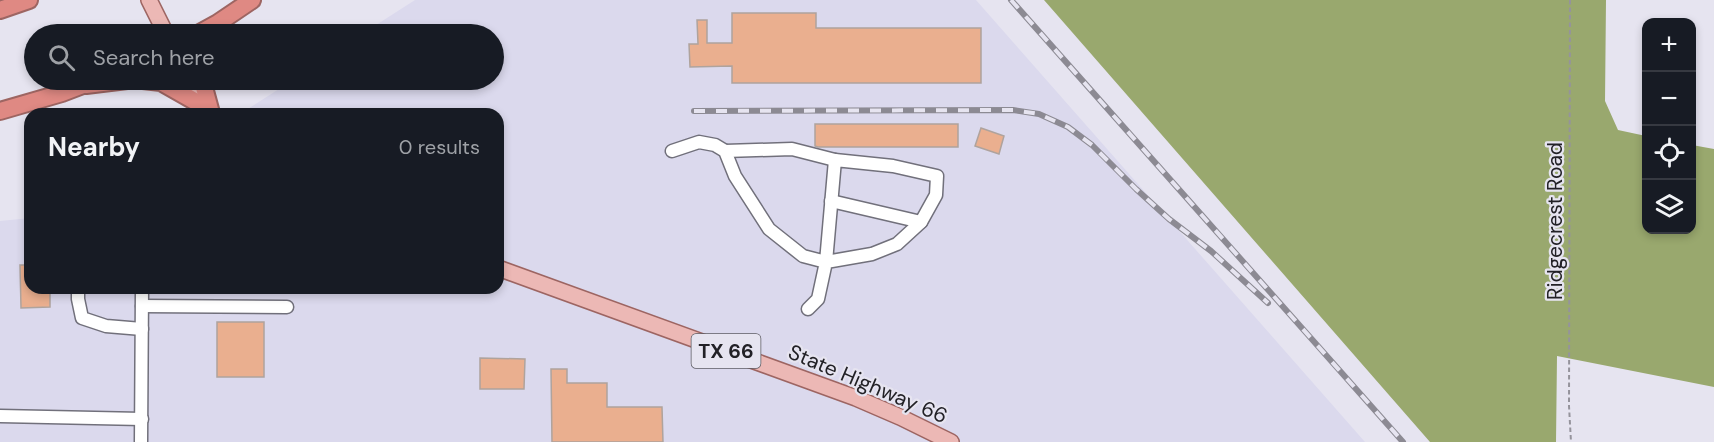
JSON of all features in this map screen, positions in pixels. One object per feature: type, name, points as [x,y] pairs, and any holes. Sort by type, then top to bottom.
[{"type":"highway","points":[[0,10],[29,0]]},
{"type":"highway","points":[[214,24],[247,3]]},
{"type":"highway","points":[[227,24],[247,3]]},
{"type":"highway","points":[[0,111],[69,90]]},
{"type":"highway","points":[[178,90],[203,108]]},
{"type":"highway","points":[[204,90],[207,108]]},
{"type":"main road","points":[[149,0],[161,24]]},
{"type":"main road","points":[[196,90],[206,108]]},
{"type":"main road","name":"State Highway 66","points":[[504,270],[856,398],[951,442]]},
{"type":"street","points":[[672,151],[699,142],[715,145],[725,151],[792,149],[835,160],[893,166],[938,176],[936,195],[921,222],[897,244],[872,254],[826,262],[803,256],[769,229],[735,176],[725,151]]},
{"type":"street","points":[[808,309],[818,299],[826,262],[835,160]]},
{"type":"street","points":[[831,201],[921,222]]},
{"type":"street","points":[[78,294],[82,318],[106,326],[142,329]]},
{"type":"street","points":[[141,442],[142,294]]},
{"type":"street","points":[[142,306],[287,307]]},
{"type":"street","points":[[0,416],[141,418]]},
{"type":"path","name":"Ridgecrest Road","points":[[1570,0],[1570,442]]},
{"type":"shaded area","points":[[415,0],[976,0],[1365,442],[0,442],[0,221],[24,219],[24,294],[504,294],[504,108],[249,108],[277,90],[504,90],[504,24],[378,24]]},
{"type":"green space","points":[[1044,0],[1606,0],[1605,101],[1618,130],[1642,135],[1642,234],[1696,234],[1696,146],[1714,149],[1714,387],[1557,356],[1556,442],[1430,442]]},
{"type":"building","points":[[732,13],[816,13],[816,28],[981,28],[981,83],[732,83],[732,66],[690,67],[689,44],[698,44],[697,20],[707,20],[707,43],[732,43]]},
{"type":"building","points":[[815,124],[958,124],[958,147],[818,147],[815,146]]},
{"type":"building","points":[[981,128],[1004,136],[999,154],[975,146]]},
{"type":"building","points":[[20,265],[24,265],[24,294],[50,294],[50,307],[21,308]]},
{"type":"building","points":[[217,322],[264,322],[264,377],[217,377]]},
{"type":"building","points":[[480,358],[525,359],[524,389],[480,389]]},
{"type":"building","points":[[551,369],[567,369],[567,383],[607,383],[607,407],[662,407],[663,442],[552,442]]},
{"type":"railway","points":[[1011,0],[1403,442]]},
{"type":"railway","points":[[694,111],[1013,110],[1039,114],[1068,127],[1092,145],[1169,219],[1211,251],[1268,303]]}]
